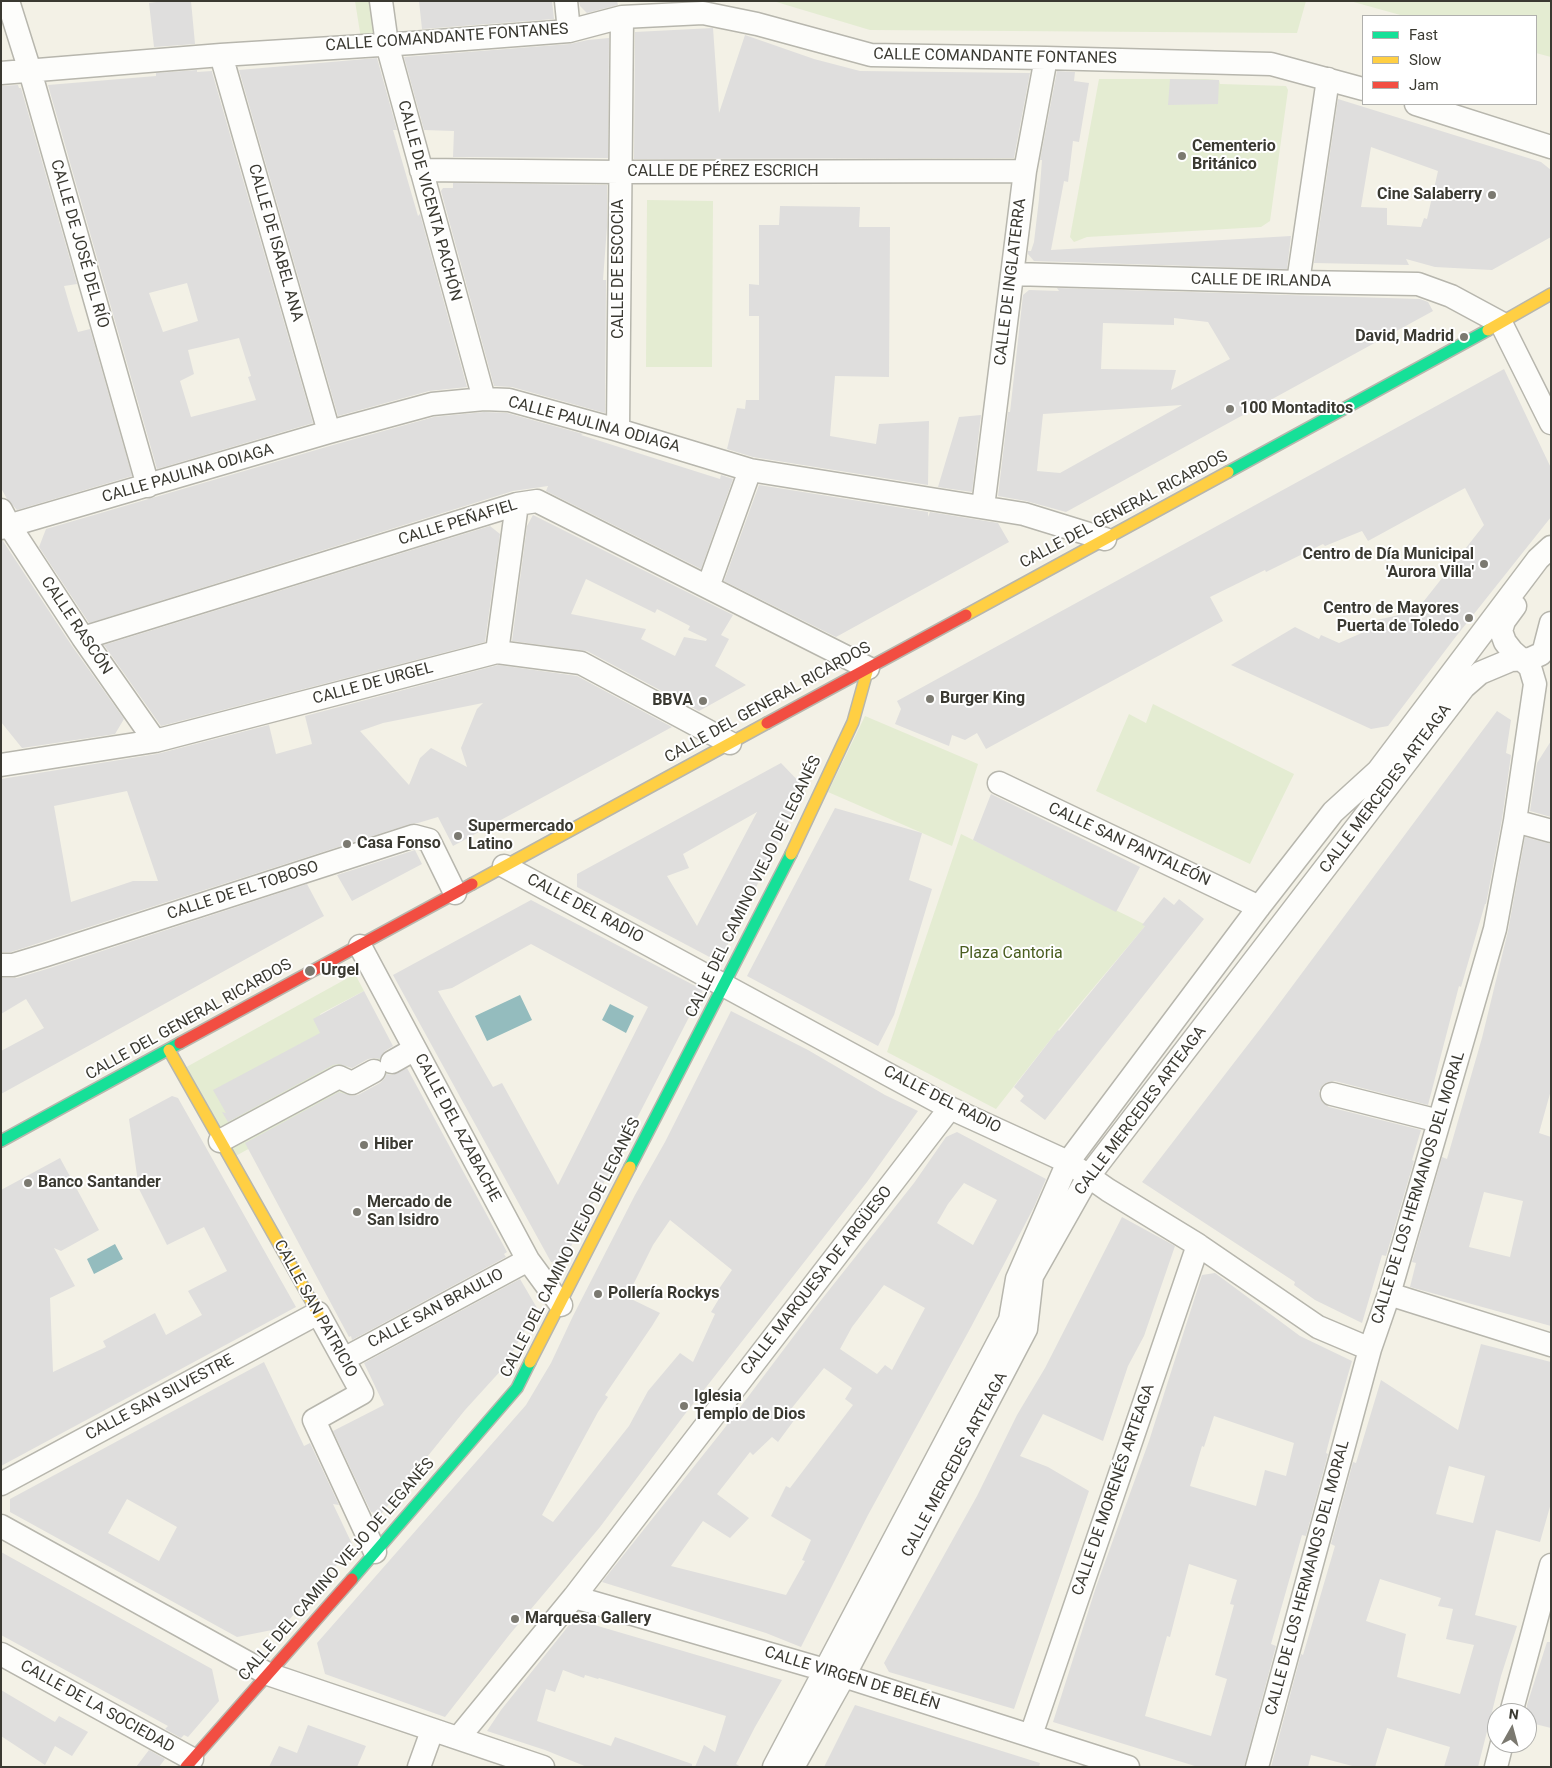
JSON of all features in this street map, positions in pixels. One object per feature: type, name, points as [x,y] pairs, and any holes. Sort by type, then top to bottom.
[{"type":"main road","name":"CALLE DEL GENERAL RICARDOS","points":[[1,1141],[1551,294]]},
{"type":"main road","name":"CALLE DEL CAMINO VIEJO DE LEGANÉS","points":[[189,1763],[517,1388],[726,985],[796,845],[853,722],[868,668]]},
{"type":"main road","name":"CALLE SAN PATRICIO","points":[[169,1050],[318,1313]]},
{"type":"street","name":"CALLE DE JOSÉ DEL RÍO","points":[[8,1],[30,71],[148,486]]},
{"type":"street","name":"CALLE DE VICENTA PACHÓN","points":[[381,1],[387,44],[484,398]]},
{"type":"street","points":[[566,1],[569,31]]},
{"type":"street","name":"CALLE COMANDANTE FONTANES","points":[[1,73],[222,55],[569,31],[622,17],[703,7],[757,24],[871,55],[1271,64],[1362,89]]},
{"type":"street","name":"CALLE DE ESCOCIA","points":[[618,430],[622,17]]},
{"type":"street","name":"CALLE DE ISABEL ANA","points":[[222,55],[329,432]]},
{"type":"street","name":"CALLE DE INGLATERRA","points":[[983,507],[1025,171],[1046,58]]},
{"type":"street","points":[[1298,282],[1328,79]]},
{"type":"street","points":[[1419,105],[1551,147]]},
{"type":"street","name":"CALLE DE PÉREZ ESCRICH","points":[[420,170],[620,172],[1025,171]]},
{"type":"street","name":"CALLE DE IRLANDA","points":[[1013,274],[1418,284],[1451,296],[1501,323]]},
{"type":"street","points":[[1501,323],[1551,422]]},
{"type":"street","name":"CALLE PAULINA ODIAGA","points":[[4,521],[148,486],[329,432],[432,404],[484,398],[509,400],[618,430],[750,470],[1024,514],[1105,539]]},
{"type":"street","points":[[708,587],[750,470]]},
{"type":"street","name":"CALLE PEÑAFIEL","points":[[83,638],[517,504],[537,501],[868,668]]},
{"type":"street","points":[[497,652],[517,504]]},
{"type":"street","name":"CALLE RASCÓN","points":[[4,521],[155,741]]},
{"type":"street","name":"CALLE MERCEDES ARTEAGA","points":[[1522,659],[1505,642],[1501,631],[1504,621],[1534,579],[1544,553]]},
{"type":"street","name":"CALLE MERCEDES ARTEAGA","points":[[792,1767],[835,1673],[1010,1320],[1018,1279],[1068,1162],[1259,907],[1333,812],[1378,771],[1544,553]]},
{"type":"street","points":[[1522,659],[1530,659],[1541,654],[1544,650],[1551,622]]},
{"type":"street","name":"CALLE DE URGEL","points":[[6,758],[155,741],[497,652],[581,663],[730,743]]},
{"type":"street","name":"CALLE MERCEDES ARTEAGA","points":[[774,1767],[835,1673],[1026,1329],[1032,1276],[1088,1177],[1464,687],[1480,673],[1511,660],[1522,659]]},
{"type":"street","name":"CALLE DE LOS HERMANOS DEL MORAL","points":[[1256,1767],[1370,1349],[1389,1294],[1495,929],[1515,821],[1535,684],[1534,674],[1522,659]]},
{"type":"street","name":"CALLE SAN PANTALEÓN","points":[[999,783],[1259,907]]},
{"type":"street","points":[[1515,821],[1551,831]]},
{"type":"street","name":"CALLE DE EL TOBOSO","points":[[1,965],[13,965],[46,955],[414,836],[429,840],[455,893]]},
{"type":"street","name":"CALLE DEL RADIO","points":[[504,866],[950,1108],[1068,1162],[1088,1177],[1198,1245],[1318,1327],[1370,1349]]},
{"type":"street","name":"CALLE DEL AZABACHE","points":[[360,946],[528,1260],[561,1305]]},
{"type":"street","points":[[220,1141],[339,1077],[352,1083],[415,1049]]},
{"type":"street","points":[[1332,1094],[1440,1121]]},
{"type":"street","name":"CALLE MARQUESA DE ARGÜESO","points":[[459,1737],[574,1596],[950,1108]]},
{"type":"street","name":"CALLE DE MORENÉS ARTEAGA","points":[[1031,1735],[1198,1245]]},
{"type":"street","name":"CALLE SAN BRAULIO","points":[[344,1359],[528,1260]]},
{"type":"street","points":[[1389,1294],[1551,1345]]},
{"type":"street","name":"CALLE SAN PATRICIO","points":[[318,1313],[362,1393],[314,1420],[374,1552]]},
{"type":"street","name":"CALLE SAN SILVESTRE","points":[[1,1484],[318,1313]]},
{"type":"street","points":[[1,1526],[268,1674],[432,1730],[459,1737],[500,1760],[543,1767]]},
{"type":"street","points":[[1514,1703],[1551,1565]]},
{"type":"street","name":"CALLE VIRGEN DE BELÉN","points":[[574,1596],[835,1673],[1128,1767]]},
{"type":"street","name":"CALLE DE LA SOCIEDAD","points":[[1,1654],[189,1763]]},
{"type":"street","points":[[419,1767],[432,1730]]},
{"type":"street","points":[[1496,1767],[1500,1753]]},
{"type":"green space","points":[[355,1],[388,1],[394,44],[362,45]]},
{"type":"green space","points":[[773,1],[1306,1],[1297,33],[870,30]]},
{"type":"green space","points":[[1350,1],[1551,1],[1551,57],[1537,53],[1537,15],[1400,15]]},
{"type":"green space","name":"Cementerio Británico","points":[[1099,79],[1206,79],[1219,80],[1220,84],[1286,86],[1288,90],[1270,221],[1261,227],[1087,237],[1074,242],[1070,237]]},
{"type":"green space","points":[[647,200],[713,201],[712,367],[646,367]]},
{"type":"green space","points":[[1153,704],[1294,774],[1250,864],[1096,791],[1129,714],[1146,723]]},
{"type":"green space","points":[[865,716],[978,764],[952,846],[828,792]]},
{"type":"green space","name":"Plaza Cantoria","points":[[961,834],[1146,925],[1058,1030],[996,1109],[887,1052]]},
{"type":"green space","points":[[355,974],[364,991],[320,1014],[350,1073],[395,1049],[405,1064],[230,1159],[181,1070]]},
{"type":"water","points":[[520,995],[532,1020],[487,1041],[475,1016]]},
{"type":"water","points":[[610,1004],[634,1016],[626,1033],[602,1020]]},
{"type":"water","points":[[115,1244],[123,1259],[94,1274],[87,1259]]},
{"type":"building","points":[[191,1],[195,44],[154,47],[149,3]]},
{"type":"building","points":[[419,1],[552,1],[554,19],[422,29]]},
{"type":"building","points":[[579,1],[617,1],[618,5],[587,13],[580,6]]},
{"type":"building","points":[[713,28],[719,113],[745,35],[814,59],[860,71],[1030,73],[1014,158],[634,159],[635,32]]},
{"type":"building","points":[[609,38],[608,158],[453,157],[454,131],[424,130],[404,57],[570,44]]},
{"type":"building","points":[[377,58],[397,130],[393,130],[418,216],[420,214],[467,387],[429,391],[338,416],[239,70]]},
{"type":"building","points":[[197,70],[197,72],[212,71],[313,423],[157,469],[48,85],[156,76],[156,73]],"holes":[[[187,283],[198,321],[163,332],[149,293]],[[239,338],[251,376],[248,377],[256,400],[191,417],[180,381],[194,374],[188,350]]]},
{"type":"building","points":[[1057,71],[1075,72],[1074,81],[1089,83],[1079,142],[1073,141],[1068,182],[1064,181],[1051,250],[1291,236],[1287,269],[1034,261],[1028,254],[1028,251],[1031,251],[1034,242],[1042,160],[1040,160]]},
{"type":"building","points":[[1170,79],[1219,80],[1218,104],[1168,105]]},
{"type":"building","points":[[18,85],[21,88],[77,284],[64,286],[78,332],[90,329],[132,476],[17,510],[7,499],[1,488],[1,86]]},
{"type":"building","points":[[1338,99],[1541,162],[1551,170],[1551,237],[1492,270],[1435,267],[1406,259],[1409,265],[1314,263]],"holes":[[[1371,147],[1438,171],[1427,219],[1424,218],[1421,227],[1387,225],[1387,208],[1361,207]]]},
{"type":"building","points":[[453,183],[607,185],[607,227],[603,280],[606,280],[605,413],[512,387],[494,386],[441,191],[443,188],[453,188]]},
{"type":"building","points":[[780,206],[860,207],[859,227],[890,227],[889,377],[835,376],[830,436],[876,444],[879,424],[929,421],[928,485],[753,457],[727,449],[737,408],[745,409],[746,400],[759,400],[759,316],[749,316],[749,284],[759,285],[759,225],[779,225]]},
{"type":"building","points":[[1057,288],[1420,299],[1428,302],[1433,311],[1066,512],[1026,501],[998,496],[1008,412],[1010,412],[1023,295],[1029,290],[1059,291]],"holes":[[[1174,318],[1208,322],[1230,359],[1171,390],[1176,370],[1101,369],[1103,323],[1174,325]],[[1182,405],[1060,473],[1037,471],[1043,414]]]},
{"type":"building","points":[[1504,369],[1551,468],[1551,517],[1388,726],[1371,729],[1231,665],[1295,627],[1319,639],[1321,635],[1339,643],[1373,628],[1377,620],[1416,611],[1484,525],[1465,488],[1368,541],[1362,531],[1325,546],[1323,544],[1210,597],[1223,621],[986,749],[977,733],[965,740],[952,735],[949,746],[895,724],[901,709],[897,701]]},
{"type":"building","points":[[484,412],[507,413],[583,434],[581,435],[720,479],[721,475],[733,479],[701,569],[546,491],[548,486],[513,491],[89,623],[39,547],[46,529],[434,417]]},
{"type":"building","points":[[981,415],[972,492],[938,487],[959,417]]},
{"type":"building","points":[[759,485],[928,512],[928,517],[930,512],[998,523],[1009,542],[836,637],[724,581]]},
{"type":"building","points":[[533,515],[733,615],[721,635],[729,639],[715,666],[746,685],[699,711],[587,651],[512,641],[527,526]],"holes":[[[586,579],[655,613],[657,609],[690,626],[688,630],[707,639],[706,641],[684,637],[675,656],[641,639],[646,629],[571,614]]]},
{"type":"building","points":[[490,526],[500,534],[485,642],[161,726],[104,645]]},
{"type":"building","points":[[1,541],[3,541],[72,646],[124,719],[115,734],[22,748],[1,722]]},
{"type":"building","points":[[498,665],[577,676],[672,727],[453,846],[438,817],[410,824],[11,952],[1,952],[1,779],[157,754],[269,725],[276,754],[312,744],[305,716]],"holes":[[[483,703],[477,709],[461,748],[467,767],[431,748],[420,758],[409,785],[360,731],[383,723]],[[127,791],[158,881],[133,881],[71,902],[54,806]]]},
{"type":"building","points":[[1497,711],[1511,720],[1506,753],[1511,755],[1502,819],[1486,904],[1461,987],[1459,986],[1428,1105],[1335,1081],[1323,1085],[1319,1091],[1323,1103],[1329,1107],[1421,1130],[1412,1160],[1414,1161],[1386,1256],[1382,1255],[1362,1323],[1315,1300],[1294,1285],[1295,1282],[1142,1182],[1267,1020]]},
{"type":"building","points":[[1551,741],[1551,817],[1530,811],[1537,763]]},
{"type":"building","points":[[781,763],[805,788],[719,962],[577,887],[577,874]],"holes":[[[757,812],[697,926],[667,876],[689,868],[683,854]]]},
{"type":"building","points":[[991,794],[1140,867],[1116,912],[973,840]]},
{"type":"building","points":[[835,808],[922,833],[909,880],[932,889],[894,1015],[878,1046],[747,976]]},
{"type":"building","points":[[1525,837],[1551,844],[1551,1090],[1539,1133],[1551,1137],[1551,1326],[1410,1287],[1416,1263],[1412,1262],[1442,1157],[1447,1159],[1482,1038],[1508,931]],"holes":[[[1484,1192],[1523,1201],[1510,1257],[1469,1247]]]},
{"type":"building","points":[[415,850],[422,864],[352,901],[337,875]]},
{"type":"building","points":[[307,884],[324,916],[1,1094],[1,1051],[44,1028],[26,999],[1,1014],[1,978],[17,978],[50,968]]},
{"type":"building","points":[[1164,897],[1174,905],[1179,899],[1204,919],[1045,1120],[1020,1101],[1024,1096],[1014,1087],[1058,1030],[1145,926],[1142,925]]},
{"type":"building","points":[[531,900],[703,990],[564,1260],[551,1262],[393,975]],"holes":[[[531,944],[648,1007],[558,1185],[502,1083],[493,1087],[438,991],[452,988]]]},
{"type":"building","points":[[364,991],[393,1046],[385,1051],[380,1059],[368,1059],[352,1068],[339,1064],[333,1065],[228,1122],[222,1112],[226,1113],[213,1090],[320,1033],[313,1019]]},
{"type":"building","points":[[731,1011],[808,1050],[885,1095],[918,1111],[867,1182],[685,1414],[600,1527],[510,1634],[445,1717],[325,1674],[317,1643],[526,1405],[551,1363],[635,1195],[665,1142]],"holes":[[[670,1220],[732,1270],[716,1293],[720,1297],[711,1312],[715,1314],[693,1362],[680,1353],[648,1391],[629,1426],[553,1522],[542,1515],[608,1397],[605,1395],[660,1313],[627,1297],[653,1245]]]},
{"type":"building","name":"Mercado de San Isidro","points":[[407,1068],[507,1252],[504,1254],[506,1257],[352,1340],[245,1143],[339,1092],[352,1096],[358,1095],[380,1083],[386,1074],[392,1075]]},
{"type":"building","points":[[172,1096],[178,1098],[296,1307],[1,1466],[1,1190],[60,1158],[99,1230],[61,1251],[54,1248],[75,1286],[50,1298],[53,1372],[106,1347],[103,1341],[155,1313],[166,1335],[202,1315],[188,1291],[227,1271],[204,1227],[167,1245],[139,1189],[129,1119]]},
{"type":"building","points":[[957,1132],[1046,1179],[1034,1207],[868,1515],[801,1647],[766,1633],[602,1582],[723,1430],[818,1304],[914,1183],[946,1137]],"holes":[[[964,1183],[997,1200],[973,1245],[937,1223],[948,1204]],[[884,1285],[925,1308],[892,1370],[885,1365],[877,1374],[840,1349],[852,1327]],[[824,1368],[852,1388],[845,1399],[853,1405],[790,1488],[786,1486],[771,1516],[811,1540],[802,1560],[805,1561],[786,1595],[671,1566],[703,1521],[730,1538],[749,1518],[717,1494],[750,1452],[753,1455],[772,1437],[778,1442],[795,1419],[787,1414]]]},
{"type":"building","points":[[1122,1217],[1175,1246],[1144,1336],[1128,1366],[1103,1441],[1043,1414],[1020,1456],[1048,1467],[1089,1491],[1014,1709],[889,1672],[884,1663],[977,1496],[1017,1415],[1045,1368]]},
{"type":"building","points":[[1215,1273],[1300,1336],[1352,1361],[1333,1426],[1326,1453],[1328,1454],[1306,1536],[1302,1535],[1271,1644],[1276,1646],[1244,1767],[1198,1767],[1053,1722],[1096,1587],[1149,1441],[1202,1275]],"holes":[[[1214,1416],[1294,1443],[1286,1476],[1265,1470],[1256,1506],[1190,1486],[1202,1446],[1204,1447]],[[1189,1564],[1237,1580],[1230,1604],[1234,1605],[1215,1675],[1227,1679],[1211,1736],[1145,1716],[1167,1636],[1170,1637]]]},
{"type":"building","points":[[520,1279],[537,1308],[505,1366],[465,1410],[381,1514],[371,1512],[333,1431],[384,1405],[364,1363]]},
{"type":"building","points":[[1481,1344],[1551,1362],[1551,1503],[1540,1542],[1496,1530],[1475,1615],[1517,1626],[1494,1703],[1487,1703],[1487,1731],[1478,1767],[1444,1767],[1450,1747],[1387,1728],[1375,1767],[1356,1767],[1311,1755],[1308,1767],[1271,1767],[1301,1654],[1303,1655],[1335,1546],[1331,1544],[1353,1462],[1356,1463],[1381,1380],[1458,1430]],"holes":[[[1449,1466],[1485,1476],[1473,1523],[1436,1514]],[[1380,1579],[1441,1598],[1438,1606],[1453,1609],[1446,1639],[1474,1645],[1460,1694],[1397,1677],[1406,1634],[1366,1621]]]},
{"type":"building","points":[[264,1362],[304,1446],[310,1443],[339,1505],[333,1504],[353,1546],[282,1628],[237,1637],[10,1512],[10,1499]],"holes":[[[127,1499],[177,1527],[159,1561],[108,1533]]]},
{"type":"building","points":[[1,1552],[212,1669],[219,1701],[188,1737],[184,1735],[181,1738],[165,1729],[168,1726],[1,1635]]},
{"type":"building","points":[[574,1619],[782,1680],[736,1764],[741,1767],[695,1767],[704,1745],[715,1752],[726,1716],[599,1678],[585,1675],[584,1678],[563,1670],[555,1692],[546,1689],[537,1721],[611,1746],[615,1737],[692,1764],[692,1767],[587,1767],[545,1750],[487,1731],[501,1710]]},
{"type":"building","points":[[1547,1642],[1551,1642],[1551,1728],[1537,1724],[1537,1703],[1528,1703]]},
{"type":"building","points":[[1,1690],[55,1722],[59,1716],[88,1732],[72,1756],[55,1746],[45,1765],[1,1736]]},
{"type":"building","points":[[855,1705],[1040,1763],[1039,1767],[824,1767]]},
{"type":"building","points":[[308,1725],[366,1746],[357,1767],[269,1767],[279,1746],[297,1753]]},
{"type":"building","points":[[149,1750],[165,1759],[159,1767],[136,1767]]},
{"type":"traffic: fast","points":[[1228,472],[1488,330]]},
{"type":"traffic: fast","points":[[630,1167],[791,854]]},
{"type":"traffic: fast","points":[[1,1141],[180,1043]]},
{"type":"traffic: fast","points":[[352,1579],[517,1388],[530,1362]]},
{"type":"traffic: slow","points":[[1488,330],[1551,294]]},
{"type":"traffic: slow","points":[[966,615],[1228,472]]},
{"type":"traffic: slow","points":[[791,854],[853,722],[868,668]]},
{"type":"traffic: slow","points":[[472,884],[767,723]]},
{"type":"traffic: slow","points":[[169,1050],[318,1313]]},
{"type":"traffic: slow","points":[[530,1362],[630,1167]]},
{"type":"traffic: jam","points":[[767,723],[966,615]]},
{"type":"traffic: jam","points":[[180,1043],[472,884]]},
{"type":"traffic: jam","points":[[186,1767],[352,1579]]},
{"type":"place","name":"Cementerio Británico","points":[[1182,156]]},
{"type":"place","name":"Cine Salaberry","points":[[1492,195]]},
{"type":"place","name":"David, Madrid","points":[[1464,337]]},
{"type":"place","name":"100 Montaditos","points":[[1230,409]]},
{"type":"place","name":"Centro de Día Municipal 'Aurora Villa'","points":[[1484,564]]},
{"type":"place","name":"Centro de Mayores Puerta de Toledo","points":[[1469,618]]},
{"type":"place","name":"Burger King","points":[[930,699]]},
{"type":"place","name":"BBVA","points":[[703,701]]},
{"type":"place","name":"Supermercado Latino","points":[[458,836]]},
{"type":"place","name":"Casa Fonso","points":[[347,844]]},
{"type":"place","name":"Urgel","points":[[310,971]]},
{"type":"place","name":"Hiber","points":[[364,1145]]},
{"type":"place","name":"Banco Santander","points":[[28,1183]]},
{"type":"place","name":"Mercado de San Isidro","points":[[357,1212]]},
{"type":"place","name":"Pollería Rockys","points":[[598,1294]]},
{"type":"place","name":"Iglesia Templo de Dios","points":[[684,1406]]},
{"type":"place","name":"Marquesa Gallery","points":[[515,1619]]}]
